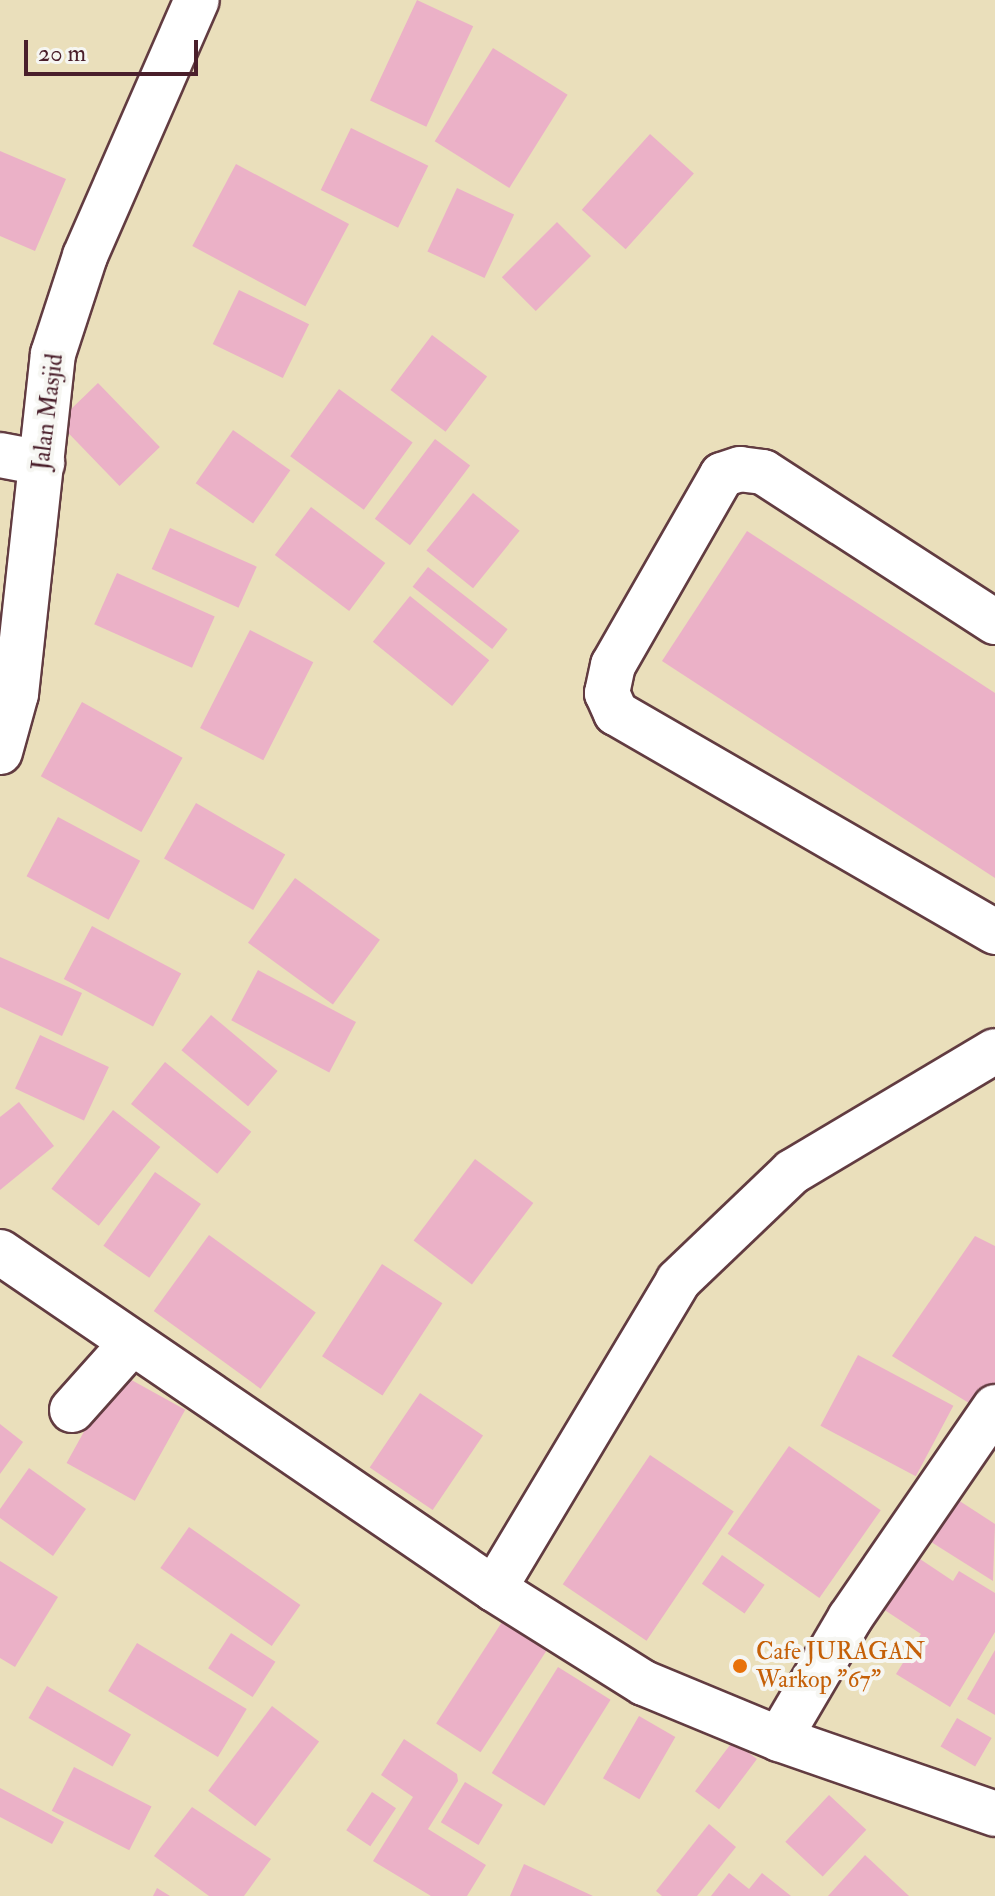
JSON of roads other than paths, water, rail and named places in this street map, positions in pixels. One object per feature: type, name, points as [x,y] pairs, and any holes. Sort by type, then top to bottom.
[{"type":"street","name":"Jalan Masjid","points":[[0,752],[16,694],[26,563],[42,463],[53,354],[85,256],[197,0]]},
{"type":"street","points":[[0,455],[42,463]]},
{"type":"street","points":[[995,622],[763,472],[740,469],[722,475],[613,665],[607,693],[616,713],[995,932]]},
{"type":"street","points":[[494,1589],[678,1281],[792,1172],[995,1051]]},
{"type":"street","points":[[0,1252],[130,1345],[241,1414],[494,1589],[644,1683],[779,1739],[995,1814]]},
{"type":"street","points":[[72,1410],[130,1345]]},
{"type":"street","points":[[779,1739],[850,1618],[995,1407]]},
{"type":"place","name":"Cafe JURAGAN Warkop \"67\"","points":[[740,1666]]}]
